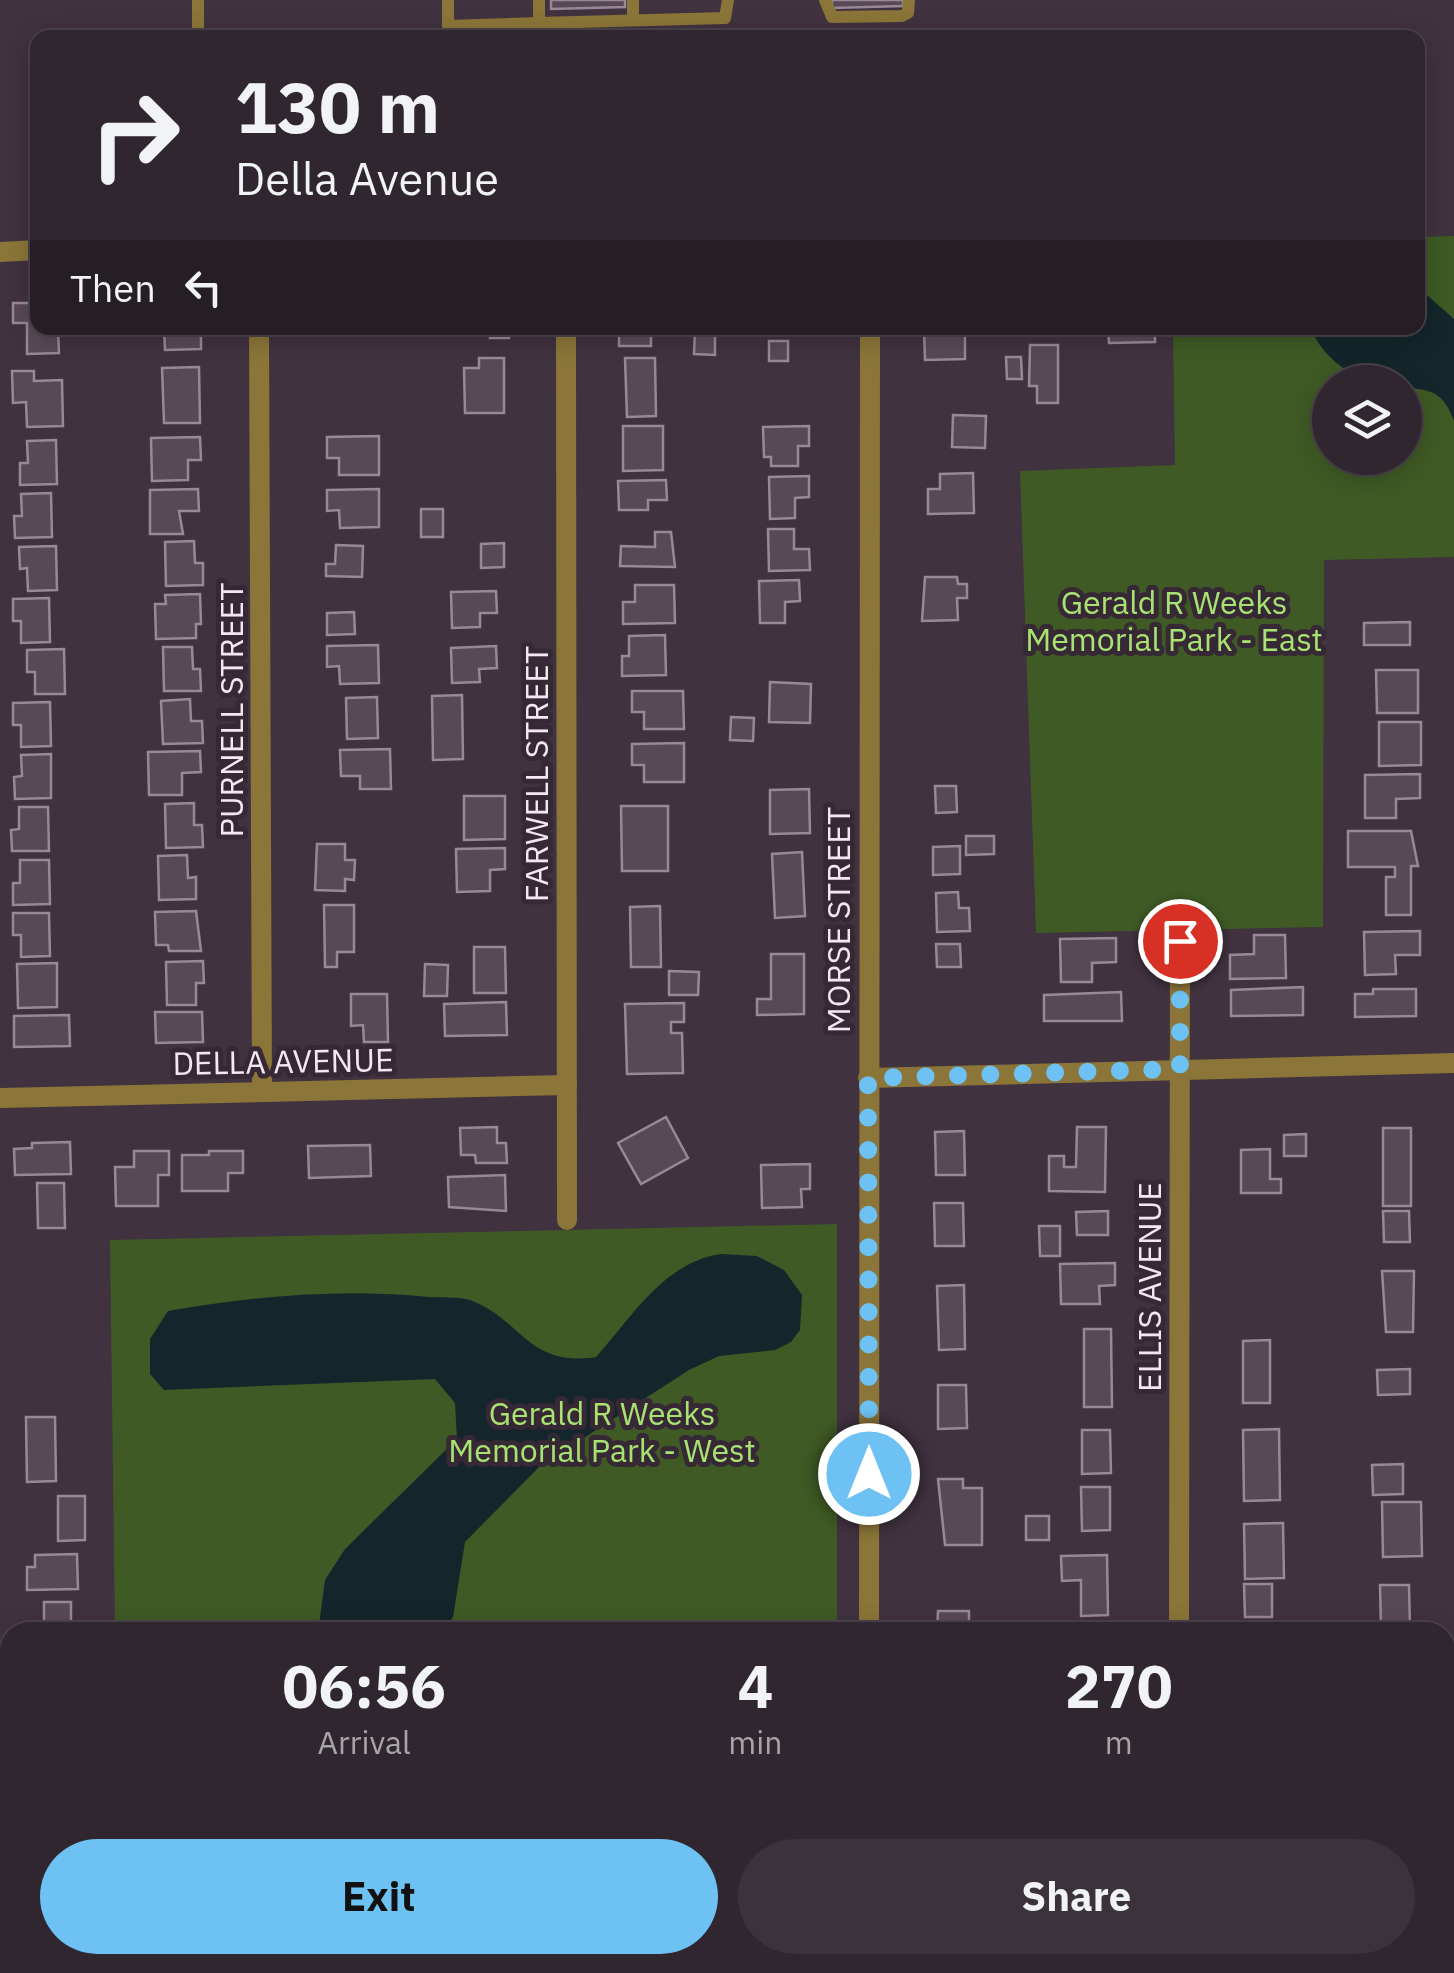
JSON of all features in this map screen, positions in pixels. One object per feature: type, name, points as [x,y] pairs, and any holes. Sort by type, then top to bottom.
[{"type":"street","points":[[0,252],[30,250]]},
{"type":"street","name":"PURNELL STREET","points":[[259,335],[262,1092]]},
{"type":"street","name":"FARWELL STREET","points":[[566,335],[567,1220]]},
{"type":"street","name":"MORSE STREET","points":[[869,1622],[870,335]]},
{"type":"street","name":"ELLIS AVENUE","points":[[1179,1622],[1180,941]]},
{"type":"street","points":[[868,1078],[1454,1064]]},
{"type":"street","name":"DELLA AVENUE","points":[[0,1098],[567,1085]]},
{"type":"lane","points":[[198,0],[198,30]]},
{"type":"lane","points":[[448,0],[448,26],[725,18],[728,0]]},
{"type":"lane","points":[[539,0],[539,23]]},
{"type":"lane","points":[[633,0],[633,20]]},
{"type":"lane","points":[[825,0],[826,13],[832,18],[861,18],[902,16],[908,13],[909,0]]},
{"type":"green space","name":"Gerald R Weeks Memorial Park - East","points":[[1454,236],[1454,557],[1324,560],[1323,927],[1036,933],[1020,471],[1175,465],[1173,335],[1425,335],[1425,237]]},
{"type":"green space","name":"Gerald R Weeks Memorial Park - West","points":[[837,1224],[837,1622],[115,1622],[110,1240]]},
{"type":"shaded area","points":[[1425,293],[1454,319],[1454,421],[1441,399],[1422,390],[1422,365],[1340,365],[1315,335],[1425,335]]},
{"type":"shaded area","points":[[721,1254],[757,1256],[784,1270],[802,1295],[800,1330],[791,1342],[775,1350],[719,1356],[689,1370],[539,1467],[465,1542],[450,1622],[319,1622],[325,1580],[345,1549],[457,1439],[455,1403],[435,1379],[164,1390],[150,1374],[150,1339],[168,1311],[234,1301],[330,1294],[470,1300],[491,1311],[541,1350],[556,1356],[596,1357],[666,1280],[701,1259]]},
{"type":"building","points":[[551,0],[625,0],[625,7],[551,9]]},
{"type":"building","points":[[832,0],[903,0],[903,6],[832,8]]},
{"type":"building","points":[[13,303],[30,303],[30,335],[58,335],[59,353],[27,354],[27,323],[13,323]]},
{"type":"building","points":[[164,335],[201,335],[201,349],[165,350]]},
{"type":"building","points":[[619,335],[651,335],[651,346],[619,346]]},
{"type":"building","points":[[695,335],[715,335],[715,355],[694,354]]},
{"type":"building","points":[[924,335],[965,335],[965,359],[925,360]]},
{"type":"building","points":[[1108,335],[1155,335],[1155,342],[1109,343]]},
{"type":"building","points":[[769,341],[788,341],[788,361],[769,361]]},
{"type":"building","points":[[1030,345],[1058,345],[1058,403],[1037,403],[1037,386],[1029,386]]},
{"type":"building","points":[[1006,357],[1021,357],[1022,379],[1007,379]]},
{"type":"building","points":[[479,358],[504,358],[504,413],[465,413],[464,368],[479,368]]},
{"type":"building","points":[[625,358],[655,358],[656,416],[627,417]]},
{"type":"building","points":[[199,367],[200,423],[164,423],[162,368]]},
{"type":"building","points":[[12,371],[34,371],[34,381],[62,380],[63,426],[27,427],[26,402],[13,403]]},
{"type":"building","points":[[953,415],[986,416],[985,448],[952,447]]},
{"type":"building","points":[[623,426],[663,426],[663,470],[623,471]]},
{"type":"building","points":[[809,426],[809,446],[798,446],[798,466],[771,466],[771,457],[764,457],[763,427]]},
{"type":"building","points":[[379,436],[379,475],[339,475],[339,458],[327,458],[327,437]]},
{"type":"building","points":[[200,437],[201,460],[188,460],[188,480],[152,481],[151,438]]},
{"type":"building","points":[[56,440],[57,484],[20,485],[20,463],[28,463],[27,441]]},
{"type":"building","points":[[973,473],[974,513],[928,514],[928,489],[940,489],[940,474]]},
{"type":"building","points":[[809,476],[809,497],[795,498],[795,518],[770,519],[769,477]]},
{"type":"building","points":[[666,480],[667,500],[648,500],[648,510],[619,510],[618,481]]},
{"type":"building","points":[[198,489],[199,511],[179,511],[183,534],[150,534],[150,490]]},
{"type":"building","points":[[379,489],[379,527],[340,528],[339,510],[327,511],[327,490]]},
{"type":"building","points":[[51,493],[52,537],[15,538],[14,516],[22,516],[21,494]]},
{"type":"building","points":[[421,509],[443,509],[443,537],[421,537]]},
{"type":"building","points":[[768,529],[794,529],[794,549],[809,549],[810,570],[769,571]]},
{"type":"building","points":[[655,532],[671,532],[675,567],[620,566],[621,546],[655,547]]},
{"type":"building","points":[[194,541],[195,563],[203,563],[203,585],[166,586],[165,542]]},
{"type":"building","points":[[504,543],[504,567],[481,568],[481,544]]},
{"type":"building","points":[[336,545],[363,546],[362,577],[326,576],[326,564],[335,564]]},
{"type":"building","points":[[56,546],[57,590],[28,591],[27,568],[20,569],[19,547]]},
{"type":"building","points":[[925,577],[957,577],[958,584],[967,584],[967,598],[957,598],[958,620],[922,621]]},
{"type":"building","points":[[799,580],[800,601],[785,602],[785,623],[760,623],[759,581]]},
{"type":"building","points":[[635,585],[674,585],[675,623],[623,624],[623,602],[635,602]]},
{"type":"building","points":[[496,591],[497,613],[480,613],[480,627],[452,628],[451,592]]},
{"type":"building","points":[[200,594],[201,624],[196,624],[196,638],[156,639],[155,604],[166,604],[165,595]]},
{"type":"building","points":[[49,598],[50,642],[21,643],[21,621],[13,621],[13,599]]},
{"type":"building","points":[[354,612],[355,634],[327,635],[327,613]]},
{"type":"building","points":[[1410,622],[1410,645],[1364,645],[1364,623]]},
{"type":"building","points":[[665,635],[666,675],[622,676],[622,656],[629,656],[629,636]]},
{"type":"building","points":[[378,645],[379,683],[340,684],[339,666],[327,667],[327,646]]},
{"type":"building","points":[[496,646],[497,668],[479,669],[480,682],[452,683],[451,648]]},
{"type":"building","points":[[163,647],[192,647],[193,669],[200,669],[201,691],[164,691]]},
{"type":"building","points":[[64,649],[65,694],[35,694],[35,672],[27,672],[27,650]]},
{"type":"building","points":[[1376,670],[1418,670],[1418,713],[1377,713]]},
{"type":"building","points":[[770,682],[811,684],[810,723],[769,722]]},
{"type":"building","points":[[632,691],[683,691],[684,729],[644,729],[644,712],[632,712]]},
{"type":"building","points":[[462,695],[463,759],[433,760],[432,696]]},
{"type":"building","points":[[377,697],[378,738],[347,739],[346,698]]},
{"type":"building","points":[[190,699],[191,721],[202,721],[203,743],[163,744],[161,701]]},
{"type":"building","points":[[50,702],[51,746],[21,747],[21,725],[13,725],[13,703]]},
{"type":"building","points":[[731,717],[754,718],[753,741],[730,740]]},
{"type":"building","points":[[1379,722],[1421,722],[1421,765],[1379,766]]},
{"type":"building","points":[[684,743],[684,782],[644,782],[644,765],[632,765],[632,744]]},
{"type":"building","points":[[390,749],[391,789],[360,789],[360,776],[341,776],[340,750]]},
{"type":"building","points":[[200,751],[201,772],[182,773],[182,795],[149,795],[148,752]]},
{"type":"building","points":[[51,754],[51,798],[15,799],[14,777],[22,776],[21,755]]},
{"type":"building","points":[[1420,774],[1420,798],[1396,799],[1396,818],[1365,818],[1365,775]]},
{"type":"building","points":[[935,786],[956,786],[957,812],[936,813]]},
{"type":"building","points":[[809,789],[810,833],[770,834],[770,790]]},
{"type":"building","points":[[464,796],[505,796],[505,839],[464,840]]},
{"type":"building","points":[[194,803],[194,825],[202,825],[203,847],[166,848],[165,804]]},
{"type":"building","points":[[621,806],[668,806],[668,871],[622,871]]},
{"type":"building","points":[[19,807],[48,807],[49,851],[12,851],[11,830],[19,829]]},
{"type":"building","points":[[1348,831],[1411,831],[1418,866],[1411,866],[1411,915],[1386,915],[1386,877],[1395,877],[1395,867],[1348,867]]},
{"type":"building","points":[[966,836],[994,836],[994,854],[966,855]]},
{"type":"building","points":[[317,844],[345,844],[345,860],[355,860],[354,880],[345,879],[345,891],[315,890]]},
{"type":"building","points":[[960,846],[960,874],[933,875],[933,847]]},
{"type":"building","points":[[505,848],[505,869],[490,870],[490,891],[457,892],[456,849]]},
{"type":"building","points":[[802,852],[805,916],[775,918],[772,854]]},
{"type":"building","points":[[187,855],[188,878],[196,877],[196,899],[159,900],[158,856]]},
{"type":"building","points":[[20,860],[49,860],[50,904],[13,905],[13,883],[20,883]]},
{"type":"building","points":[[958,892],[959,908],[969,908],[970,931],[937,932],[936,893]]},
{"type":"building","points":[[324,905],[354,905],[354,952],[337,952],[337,967],[325,967]]},
{"type":"building","points":[[660,906],[661,967],[631,967],[630,907]]},
{"type":"building","points":[[196,911],[201,951],[169,951],[168,945],[156,945],[155,912]]},
{"type":"building","points":[[13,913],[49,913],[50,956],[21,957],[21,935],[13,935]]},
{"type":"building","points":[[1420,931],[1420,955],[1395,955],[1396,974],[1365,975],[1364,932]]},
{"type":"building","points":[[1254,935],[1285,935],[1286,978],[1230,979],[1230,955],[1254,954]]},
{"type":"building","points":[[1116,938],[1116,962],[1092,963],[1092,982],[1061,982],[1060,939]]},
{"type":"building","points":[[936,944],[960,944],[961,967],[937,967]]},
{"type":"building","points":[[474,947],[505,947],[506,993],[474,993]]},
{"type":"building","points":[[771,954],[804,954],[804,1014],[757,1015],[757,999],[771,999]]},
{"type":"building","points":[[203,961],[204,983],[196,983],[196,1005],[167,1005],[166,962]]},
{"type":"building","points":[[57,963],[57,1007],[18,1008],[17,964]]},
{"type":"building","points":[[425,964],[448,965],[447,996],[424,996]]},
{"type":"building","points":[[669,971],[699,972],[698,995],[669,995]]},
{"type":"building","points":[[1303,987],[1303,1015],[1231,1016],[1231,990]]},
{"type":"building","points":[[1373,989],[1416,989],[1416,1016],[1355,1017],[1355,994],[1373,994]]},
{"type":"building","points":[[1121,992],[1122,1021],[1044,1021],[1044,995]]},
{"type":"building","points":[[351,994],[387,994],[388,1042],[364,1042],[363,1025],[351,1026]]},
{"type":"building","points":[[506,1002],[507,1035],[445,1036],[444,1004]]},
{"type":"building","points":[[684,1003],[684,1022],[671,1022],[671,1033],[682,1033],[683,1073],[627,1074],[625,1004]]},
{"type":"building","points":[[155,1012],[202,1012],[203,1042],[156,1043]]},
{"type":"building","points":[[69,1015],[70,1046],[14,1047],[14,1016]]},
{"type":"building","points":[[666,1117],[688,1158],[641,1184],[618,1143]]},
{"type":"building","points":[[497,1127],[497,1143],[506,1143],[507,1163],[476,1163],[475,1155],[461,1155],[460,1128]]},
{"type":"building","points":[[1077,1127],[1106,1127],[1105,1192],[1049,1191],[1049,1156],[1064,1156],[1064,1167],[1076,1167]]},
{"type":"building","points":[[1383,1128],[1411,1128],[1411,1206],[1383,1206]]},
{"type":"building","points":[[964,1131],[965,1175],[936,1175],[935,1132]]},
{"type":"building","points":[[1306,1134],[1306,1156],[1284,1156],[1284,1135]]},
{"type":"building","points":[[70,1142],[71,1174],[15,1175],[14,1149],[32,1148],[32,1143]]},
{"type":"building","points":[[370,1145],[371,1176],[309,1178],[308,1146]]},
{"type":"building","points":[[1270,1149],[1270,1179],[1281,1179],[1281,1193],[1241,1193],[1241,1150]]},
{"type":"building","points":[[134,1151],[169,1151],[169,1175],[158,1175],[158,1206],[116,1206],[115,1167],[134,1167]]},
{"type":"building","points":[[209,1151],[243,1151],[243,1173],[228,1173],[228,1191],[182,1191],[182,1155],[209,1155]]},
{"type":"building","points":[[810,1164],[810,1189],[801,1189],[802,1207],[762,1208],[761,1165]]},
{"type":"building","points":[[505,1175],[506,1211],[449,1207],[448,1177]]},
{"type":"building","points":[[37,1183],[64,1183],[65,1228],[38,1228]]},
{"type":"building","points":[[934,1203],[963,1203],[964,1246],[935,1246]]},
{"type":"building","points":[[1108,1211],[1108,1235],[1077,1235],[1076,1212]]},
{"type":"building","points":[[1383,1211],[1409,1211],[1410,1242],[1384,1242]]},
{"type":"building","points":[[1039,1226],[1060,1226],[1060,1256],[1040,1256]]},
{"type":"building","points":[[1115,1263],[1115,1285],[1099,1286],[1100,1304],[1061,1304],[1060,1264]]},
{"type":"building","points":[[1382,1271],[1414,1271],[1413,1332],[1386,1332]]},
{"type":"building","points":[[964,1285],[965,1349],[939,1350],[937,1286]]},
{"type":"building","points":[[1084,1329],[1111,1329],[1112,1407],[1084,1407]]},
{"type":"building","points":[[1270,1340],[1270,1403],[1243,1403],[1243,1341]]},
{"type":"building","points":[[1410,1369],[1410,1394],[1378,1395],[1377,1370]]},
{"type":"building","points":[[938,1385],[966,1385],[967,1428],[938,1429]]},
{"type":"building","points":[[26,1417],[55,1417],[56,1481],[27,1482]]},
{"type":"building","points":[[1279,1429],[1280,1500],[1244,1501],[1243,1430]]},
{"type":"building","points":[[1082,1430],[1110,1430],[1111,1473],[1082,1474]]},
{"type":"building","points":[[1403,1464],[1403,1494],[1373,1495],[1372,1465]]},
{"type":"building","points":[[938,1479],[963,1479],[963,1488],[982,1488],[982,1545],[945,1545]]},
{"type":"building","points":[[1081,1487],[1110,1487],[1110,1530],[1082,1531]]},
{"type":"building","points":[[58,1496],[85,1496],[85,1540],[58,1541]]},
{"type":"building","points":[[1382,1502],[1421,1502],[1422,1556],[1383,1557]]},
{"type":"building","points":[[1026,1516],[1049,1516],[1049,1540],[1026,1540]]},
{"type":"building","points":[[1283,1523],[1284,1578],[1245,1579],[1244,1524]]},
{"type":"building","points":[[77,1554],[78,1589],[27,1590],[27,1567],[35,1567],[35,1555]]},
{"type":"building","points":[[1107,1555],[1108,1615],[1081,1616],[1081,1580],[1062,1581],[1061,1556]]},
{"type":"building","points":[[1244,1584],[1272,1584],[1272,1617],[1245,1617]]},
{"type":"building","points":[[1380,1585],[1409,1585],[1410,1622],[1381,1622]]},
{"type":"building","points":[[44,1602],[71,1602],[71,1622],[44,1622]]},
{"type":"building","points":[[938,1611],[969,1611],[969,1622],[937,1622]]},
{"type":"route","points":[[869,1474],[868,1078],[1180,1069],[1180,941]]}]
